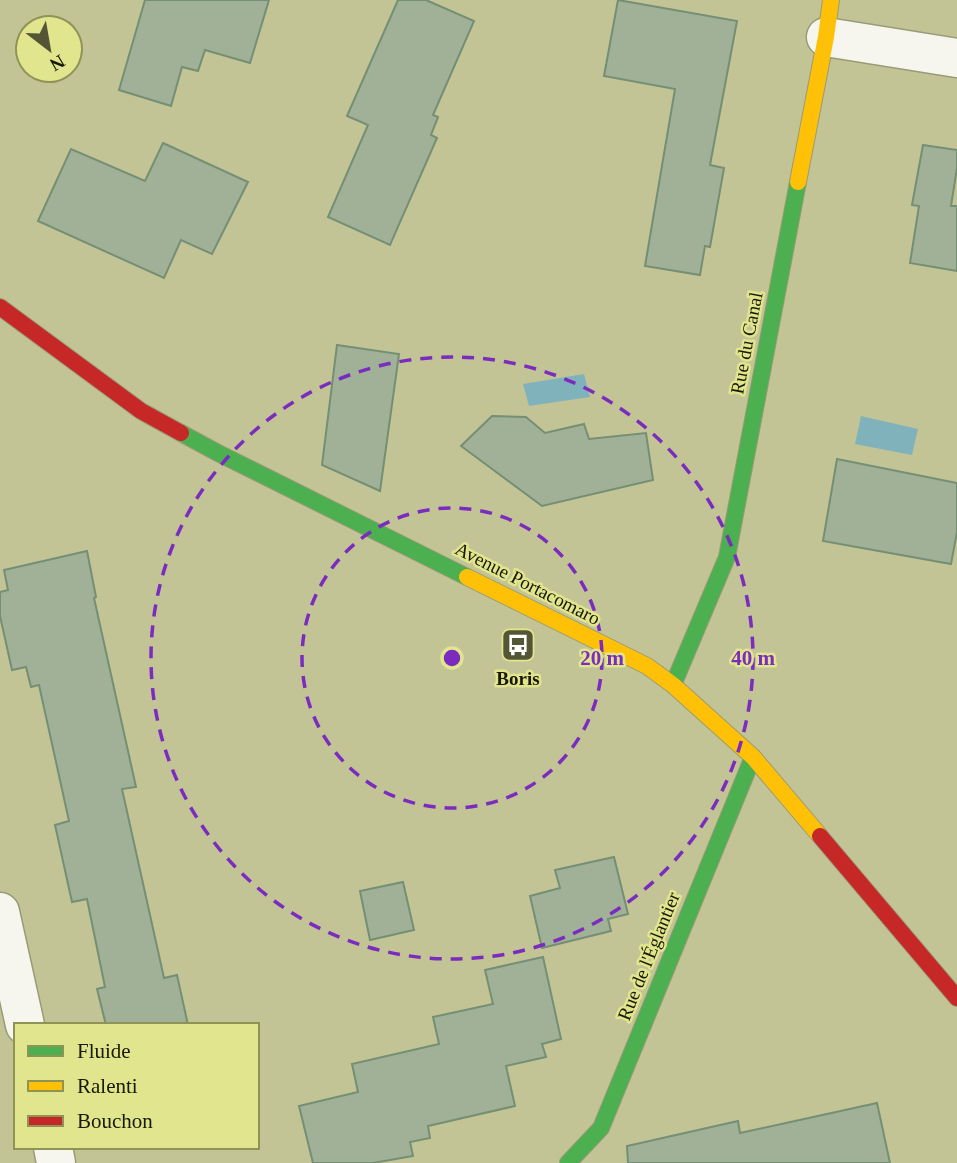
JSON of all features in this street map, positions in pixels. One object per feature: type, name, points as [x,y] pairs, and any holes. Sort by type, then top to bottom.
[{"type":"street","name":"Rue du Canal","points":[[674,685],[727,557],[831,0]]},
{"type":"street","points":[[826,37],[957,58]]},
{"type":"street","name":"Avenue Portacomaro","points":[[0,307],[141,411],[230,459],[647,666],[674,685],[753,757],[957,998]]},
{"type":"street","name":"Rue de l'Églantier","points":[[568,1163],[601,1128],[753,757]]},
{"type":"street","points":[[0,912],[25,1023]]},
{"type":"water","points":[[584,374],[590,397],[529,406],[523,384]]},
{"type":"water","points":[[861,416],[918,429],[912,455],[855,444]]},
{"type":"building","points":[[145,0],[269,0],[250,63],[205,50],[198,71],[182,67],[171,106],[119,90]]},
{"type":"building","points":[[398,0],[426,0],[474,21],[433,115],[438,117],[431,135],[437,138],[390,245],[328,217],[368,125],[347,116]]},
{"type":"building","points":[[618,0],[737,21],[710,165],[724,168],[710,247],[705,246],[700,275],[645,266],[675,89],[604,76]]},
{"type":"building","points":[[163,143],[248,182],[212,254],[181,240],[164,278],[38,221],[71,149],[145,181]]},
{"type":"building","points":[[923,145],[957,150],[951,206],[957,206],[957,271],[910,263],[919,206],[912,205]]},
{"type":"building","points":[[337,345],[399,354],[380,491],[322,465]]},
{"type":"building","points":[[492,416],[526,417],[545,433],[584,424],[589,439],[646,433],[653,480],[542,506],[461,446]]},
{"type":"building","points":[[837,459],[957,483],[957,532],[951,564],[823,541]]},
{"type":"building","points":[[87,551],[96,597],[94,598],[136,787],[122,789],[164,978],[177,975],[188,1023],[106,1023],[97,989],[105,987],[87,899],[72,902],[55,825],[69,821],[39,685],[31,687],[26,667],[12,670],[0,616],[0,592],[8,590],[4,570]]},
{"type":"building","points":[[614,857],[628,914],[608,919],[611,931],[542,948],[530,896],[560,888],[555,870]]},
{"type":"building","points":[[403,882],[414,930],[370,940],[360,891]]},
{"type":"building","points":[[543,957],[561,1039],[542,1044],[546,1057],[506,1066],[515,1106],[428,1126],[430,1138],[410,1142],[413,1156],[373,1163],[313,1163],[299,1106],[358,1092],[352,1064],[439,1044],[433,1017],[493,1004],[485,970]]},
{"type":"building","points":[[877,1103],[890,1163],[628,1163],[627,1146],[738,1121],[740,1133]]},
{"type":"traffic: fast","points":[[673,685],[727,557],[798,182]]},
{"type":"traffic: fast","points":[[181,433],[467,577]]},
{"type":"traffic: fast","points":[[568,1163],[601,1128],[753,757]]},
{"type":"traffic: slow","points":[[798,182],[831,0]]},
{"type":"traffic: slow","points":[[467,577],[647,666],[673,685],[753,757],[820,836]]},
{"type":"traffic: jam","points":[[0,307],[141,411],[181,433]]},
{"type":"traffic: jam","points":[[820,836],[957,998]]},
{"type":"place","name":"Boris","points":[[518,645]]}]
